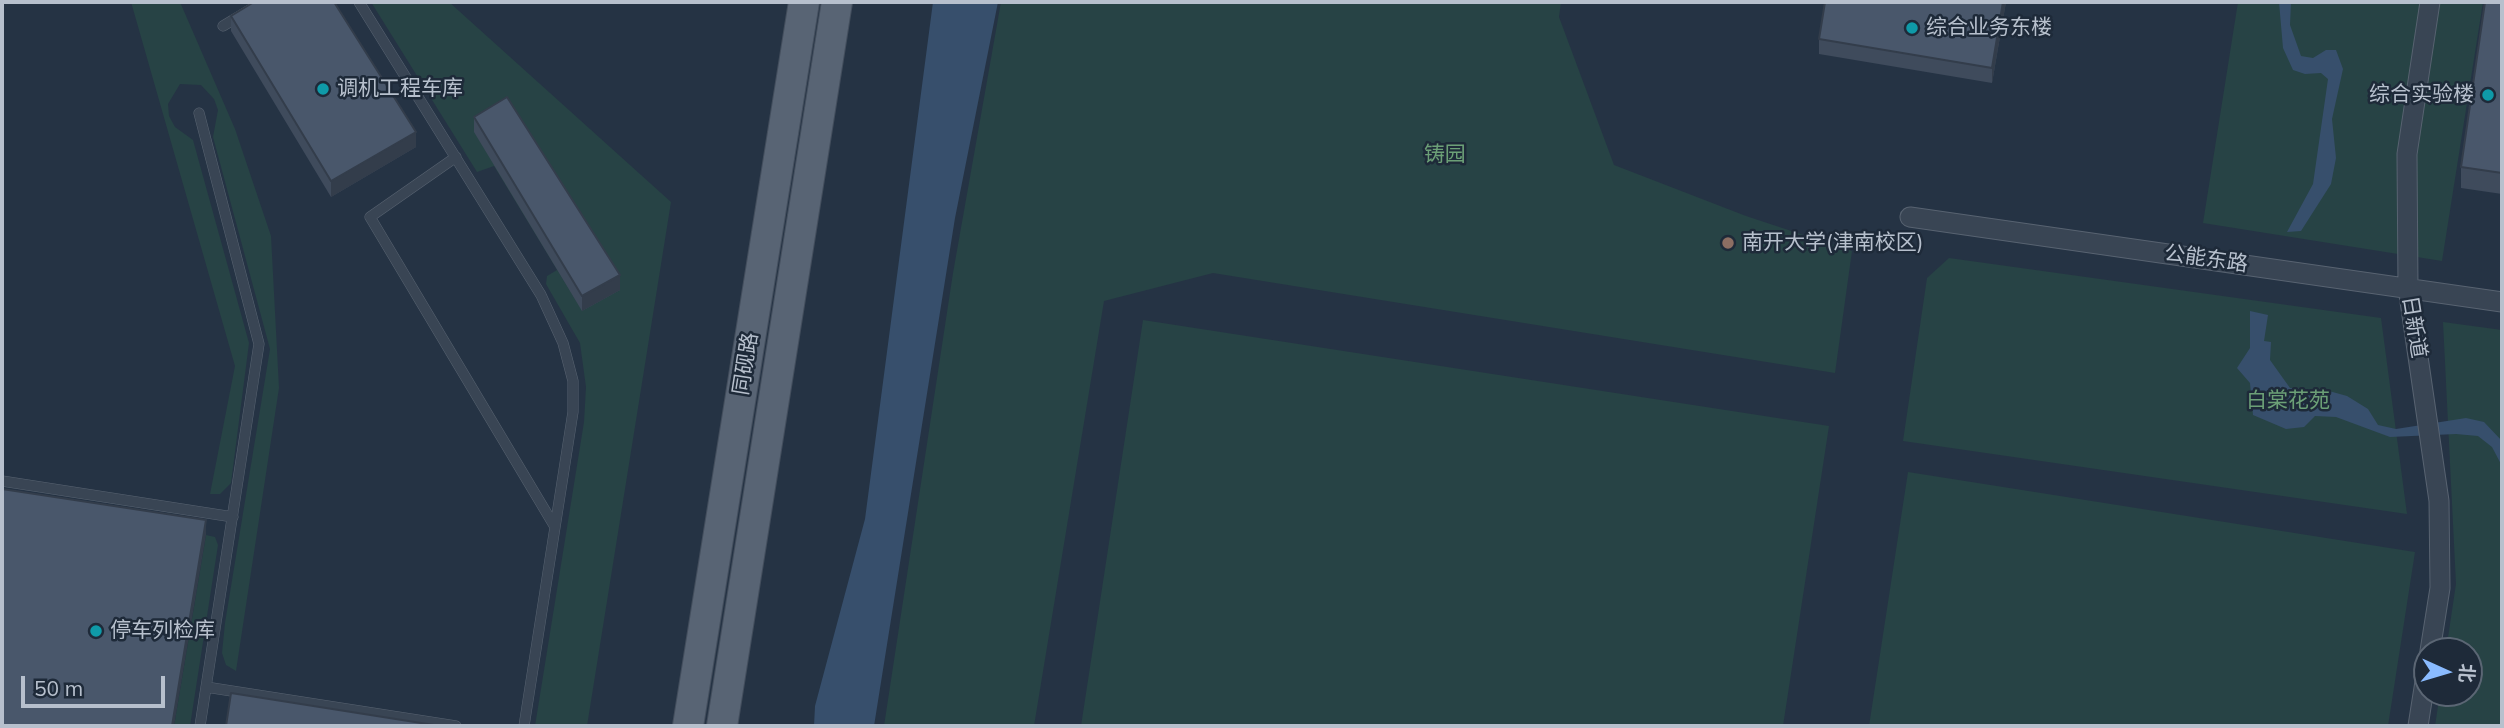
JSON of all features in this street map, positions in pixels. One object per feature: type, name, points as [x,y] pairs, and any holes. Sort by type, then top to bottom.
[{"type":"main road","name":"同砚路","points":[[688,726],[804,2]]},
{"type":"main road","name":"同砚路","points":[[722,726],[837,2]]},
{"type":"street","name":"日新道","points":[[2430,2],[2407,154],[2408,288],[2433,443],[2441,551],[2440,588],[2432,637]]},
{"type":"street","name":"公能东路","points":[[1910,217],[2502,302]]},
{"type":"street","points":[[2418,726],[2421,707]]},
{"type":"lane","points":[[223,26],[263,2]]},
{"type":"lane","points":[[359,2],[541,295],[563,343],[573,381],[573,412],[524,726]]},
{"type":"lane","points":[[199,113],[259,344],[200,726]]},
{"type":"lane","points":[[456,157],[370,216],[555,527]]},
{"type":"lane","points":[[2,481],[233,517]]},
{"type":"lane","points":[[206,687],[456,726]]},
{"type":"green space","points":[[131,2],[180,2],[235,129],[271,236],[279,388],[236,671],[226,665],[222,653],[225,623],[270,349],[213,137],[218,110],[214,99],[201,85],[180,84],[168,104],[169,116],[175,127],[193,140],[249,343],[231,483],[220,494],[210,494],[235,366]]},
{"type":"green space","points":[[371,2],[449,2],[671,202],[587,726],[535,726],[584,422],[586,387],[580,343],[546,284],[547,276],[557,270],[582,311],[494,166],[477,172]]},
{"type":"green space","name":"铸园","points":[[1001,2],[1561,2],[1559,17],[1614,165],[1746,216],[1852,251],[1835,373],[1213,273],[1104,301],[1034,726],[884,726],[953,273]]},
{"type":"green space","points":[[2238,2],[2483,2],[2442,261],[2203,223]]},
{"type":"green space","name":"白棠花苑","points":[[1949,258],[2381,318],[2407,514],[1903,441],[1927,278]]},
{"type":"green space","points":[[1143,320],[1829,426],[1783,726],[1081,726]]},
{"type":"green space","points":[[2443,322],[2502,330],[2502,726],[2435,726],[2438,707],[2483,707],[2483,637],[2448,637],[2456,584]]},
{"type":"green space","points":[[1908,472],[2415,552],[2388,726],[1869,726]]},
{"type":"green space","points":[[206,535],[215,537],[218,545],[190,726],[174,726]]},
{"type":"water","points":[[933,2],[998,2],[955,218],[874,726],[814,726],[815,706],[865,519]]},
{"type":"water","points":[[2279,2],[2291,2],[2290,25],[2301,56],[2313,58],[2326,50],[2336,50],[2343,69],[2332,119],[2336,158],[2331,184],[2301,231],[2287,232],[2313,184],[2328,79],[2321,73],[2305,74],[2293,70],[2283,48]]},
{"type":"water","points":[[2250,311],[2268,315],[2264,341],[2271,342],[2270,360],[2290,388],[2329,391],[2347,396],[2368,409],[2378,425],[2396,429],[2466,418],[2484,422],[2502,441],[2502,466],[2492,447],[2478,436],[2456,434],[2390,437],[2336,417],[2315,416],[2304,427],[2286,429],[2253,415],[2250,383],[2237,368],[2250,348]]},
{"type":"building","name":"调机工程车库","points":[[254,2],[334,2],[416,132],[331,181],[231,16]]},
{"type":"building","name":"综合业务东楼","points":[[1825,2],[2003,2],[1992,68],[1819,39]]},
{"type":"building","name":"综合实验楼","points":[[2485,2],[2502,2],[2502,173],[2461,167]]},
{"type":"building","points":[[507,97],[620,275],[582,296],[474,117]]},
{"type":"building","name":"停车列检库","points":[[2,489],[206,520],[172,726],[2,726]]},
{"type":"building","points":[[231,693],[440,726],[226,726]]},
{"type":"place","name":"综合业务东楼","points":[[1912,28]]},
{"type":"place","name":"调机工程车库","points":[[323,89]]},
{"type":"place","name":"综合实验楼","points":[[2488,95]]},
{"type":"place","name":"南开大学(津南校区)","points":[[1728,243]]},
{"type":"place","name":"停车列检库","points":[[96,631]]}]
